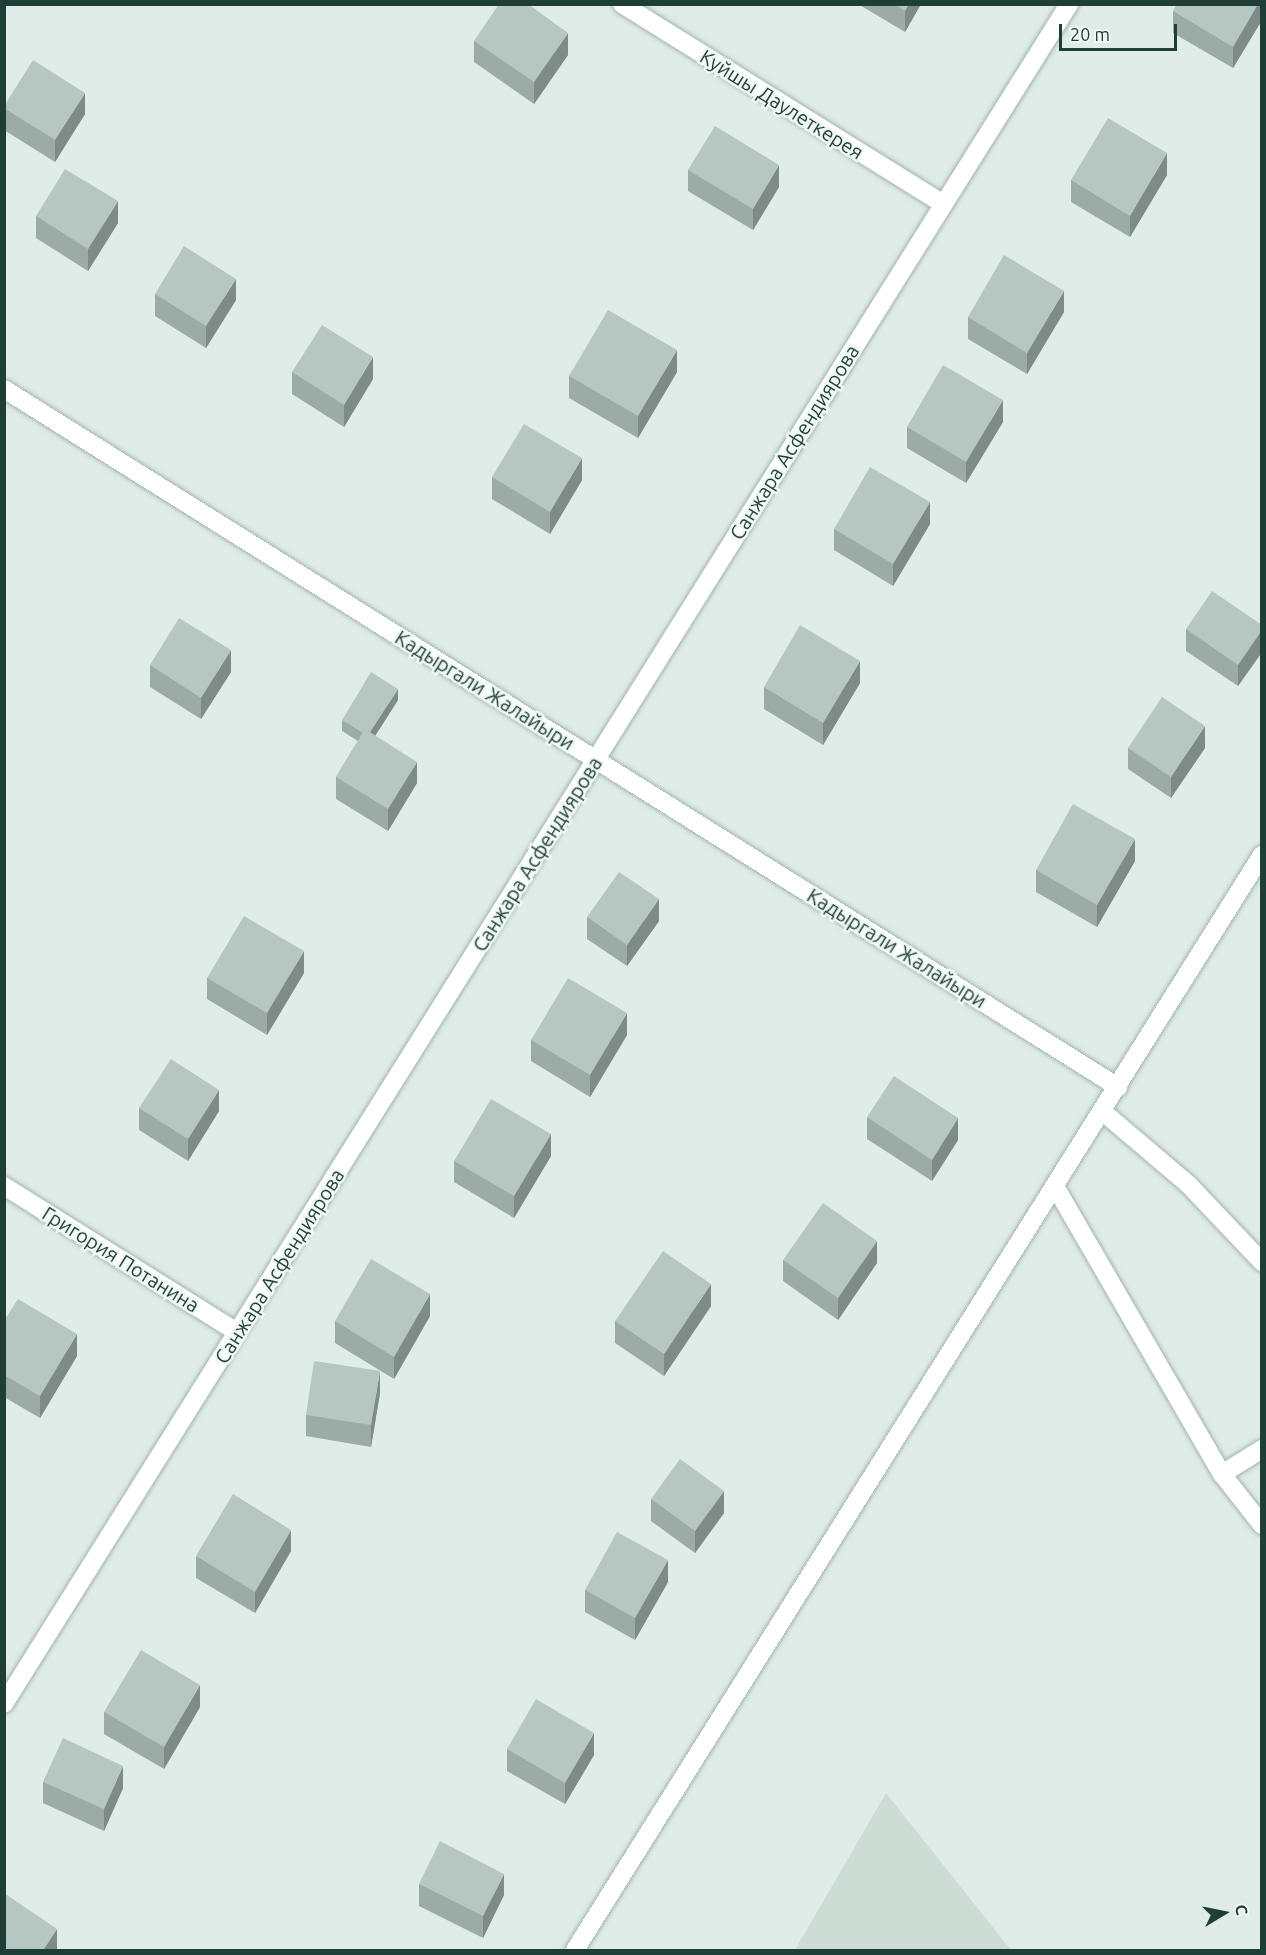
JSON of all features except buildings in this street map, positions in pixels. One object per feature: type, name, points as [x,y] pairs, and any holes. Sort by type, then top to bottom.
[{"type":"street","name":"Куйшы Даулеткерея","points":[[622,4],[943,204]]},
{"type":"street","name":"Санжара Асфендиярова","points":[[4,1704],[1069,4]]},
{"type":"street","name":"Кадыргали Жалайыри","points":[[4,389],[1118,1087]]},
{"type":"street","points":[[575,1950],[1056,1188],[1262,855]]},
{"type":"street","points":[[1102,1112],[1188,1184],[1262,1262]]},
{"type":"street","name":"Григория Потанина","points":[[4,1186],[237,1332]]},
{"type":"street","points":[[1056,1188],[1222,1474],[1262,1525]]},
{"type":"street","points":[[1222,1474],[1262,1449]]},
{"type":"shaded area","points":[[886,1793],[1011,1950],[795,1950]]}]
